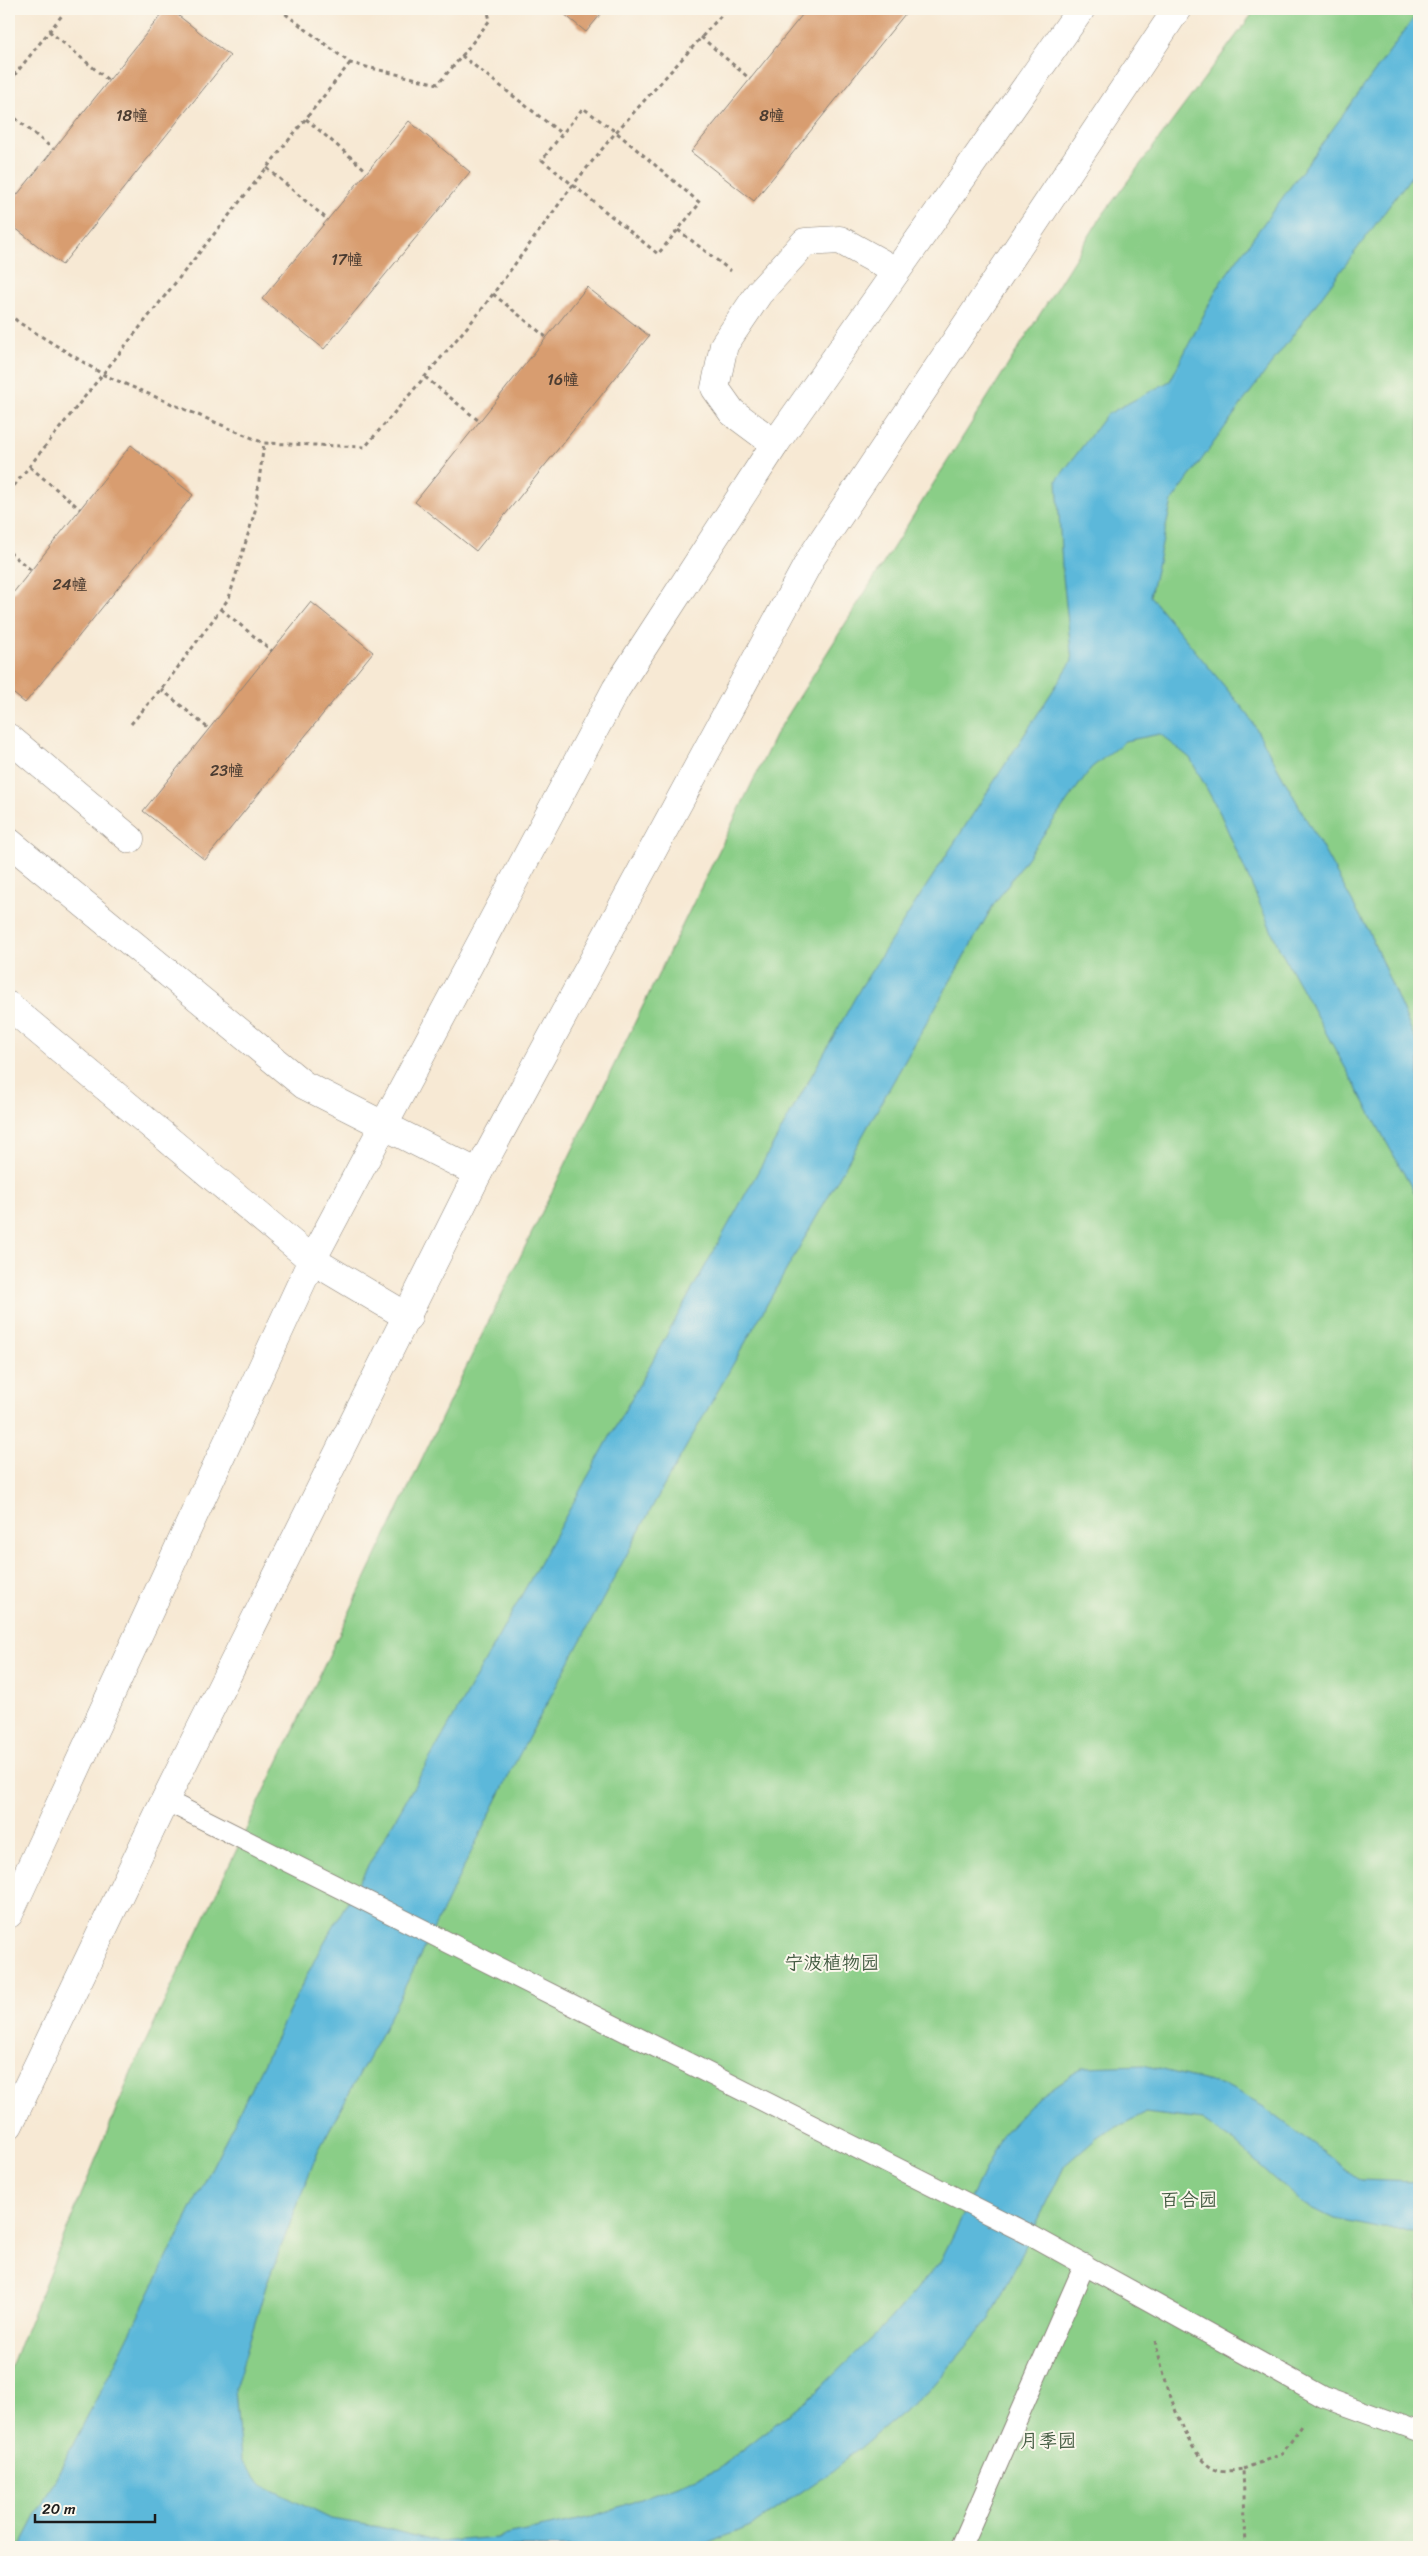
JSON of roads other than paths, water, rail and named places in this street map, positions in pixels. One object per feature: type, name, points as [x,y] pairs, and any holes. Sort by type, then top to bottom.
[{"type":"street","points":[[9,1914],[312,1260],[616,689],[774,444],[1081,9]]},
{"type":"street","points":[[9,2125],[165,1800],[408,1317],[478,1173],[811,558],[1177,9]]},
{"type":"street","points":[[774,444],[732,412],[715,388],[724,346],[759,294],[805,242],[840,240],[896,271]]},
{"type":"street","points":[[9,738],[130,839]]},
{"type":"street","points":[[9,842],[304,1085],[478,1173]]},
{"type":"street","points":[[9,1006],[312,1260],[408,1317]]},
{"type":"lane","points":[[165,1800],[1034,2237],[1323,2397],[1419,2432]]},
{"type":"lane","points":[[961,2547],[1085,2264]]},
{"type":"water","points":[[1419,11],[1419,166],[1243,402],[1172,501],[1150,596],[1249,716],[1369,932],[1419,1048],[1419,1201],[1279,948],[1220,813],[1190,758],[1160,734],[1125,741],[1091,768],[994,904],[656,1500],[516,1761],[389,2019],[318,2151],[266,2286],[235,2389],[241,2459],[260,2484],[331,2519],[380,2527],[438,2542],[497,2537],[592,2517],[717,2470],[816,2392],[890,2320],[940,2262],[1002,2135],[1035,2100],[1083,2067],[1143,2065],[1223,2085],[1264,2107],[1360,2180],[1419,2182],[1419,2230],[1382,2229],[1334,2219],[1302,2203],[1235,2143],[1202,2120],[1145,2113],[1097,2137],[1065,2165],[990,2319],[927,2393],[831,2472],[754,2524],[701,2547],[20,2547],[116,2361],[318,1953],[448,1727],[861,987],[1072,661],[1062,567],[1057,480],[1106,415],[1170,381],[1220,283]]},
{"type":"park label","name":"宁波植物园","points":[[832,1962]]},
{"type":"park label","name":"百合园","points":[[1189,2199]]},
{"type":"park label","name":"月季园","points":[[1048,2440]]}]
